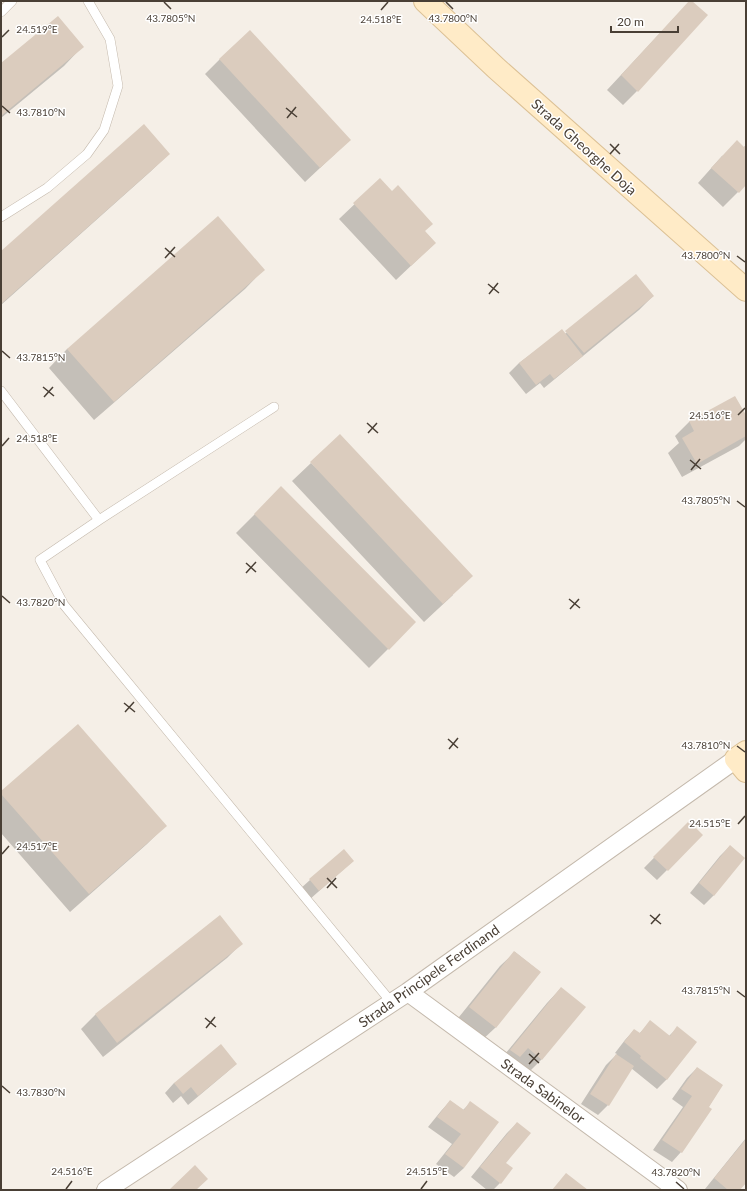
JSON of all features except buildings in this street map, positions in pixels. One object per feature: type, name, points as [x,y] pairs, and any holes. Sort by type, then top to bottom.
[{"type":"main road","name":"Strada Gheorghe Doja","points":[[425,1],[496,68],[746,290]]},
{"type":"street","name":"Strada Principele Ferdinand","points":[[106,1190],[392,1003],[743,761]]},
{"type":"street","name":"Strada Sabinelor","points":[[408,992],[678,1190]]},
{"type":"lane","points":[[1,12],[12,1]]},
{"type":"lane","points":[[1,218],[47,188],[87,154],[104,130],[118,86],[110,39],[88,1]]},
{"type":"lane","points":[[1,391],[99,520]]},
{"type":"lane","points":[[274,407],[40,560],[64,605],[392,1003]]}]
